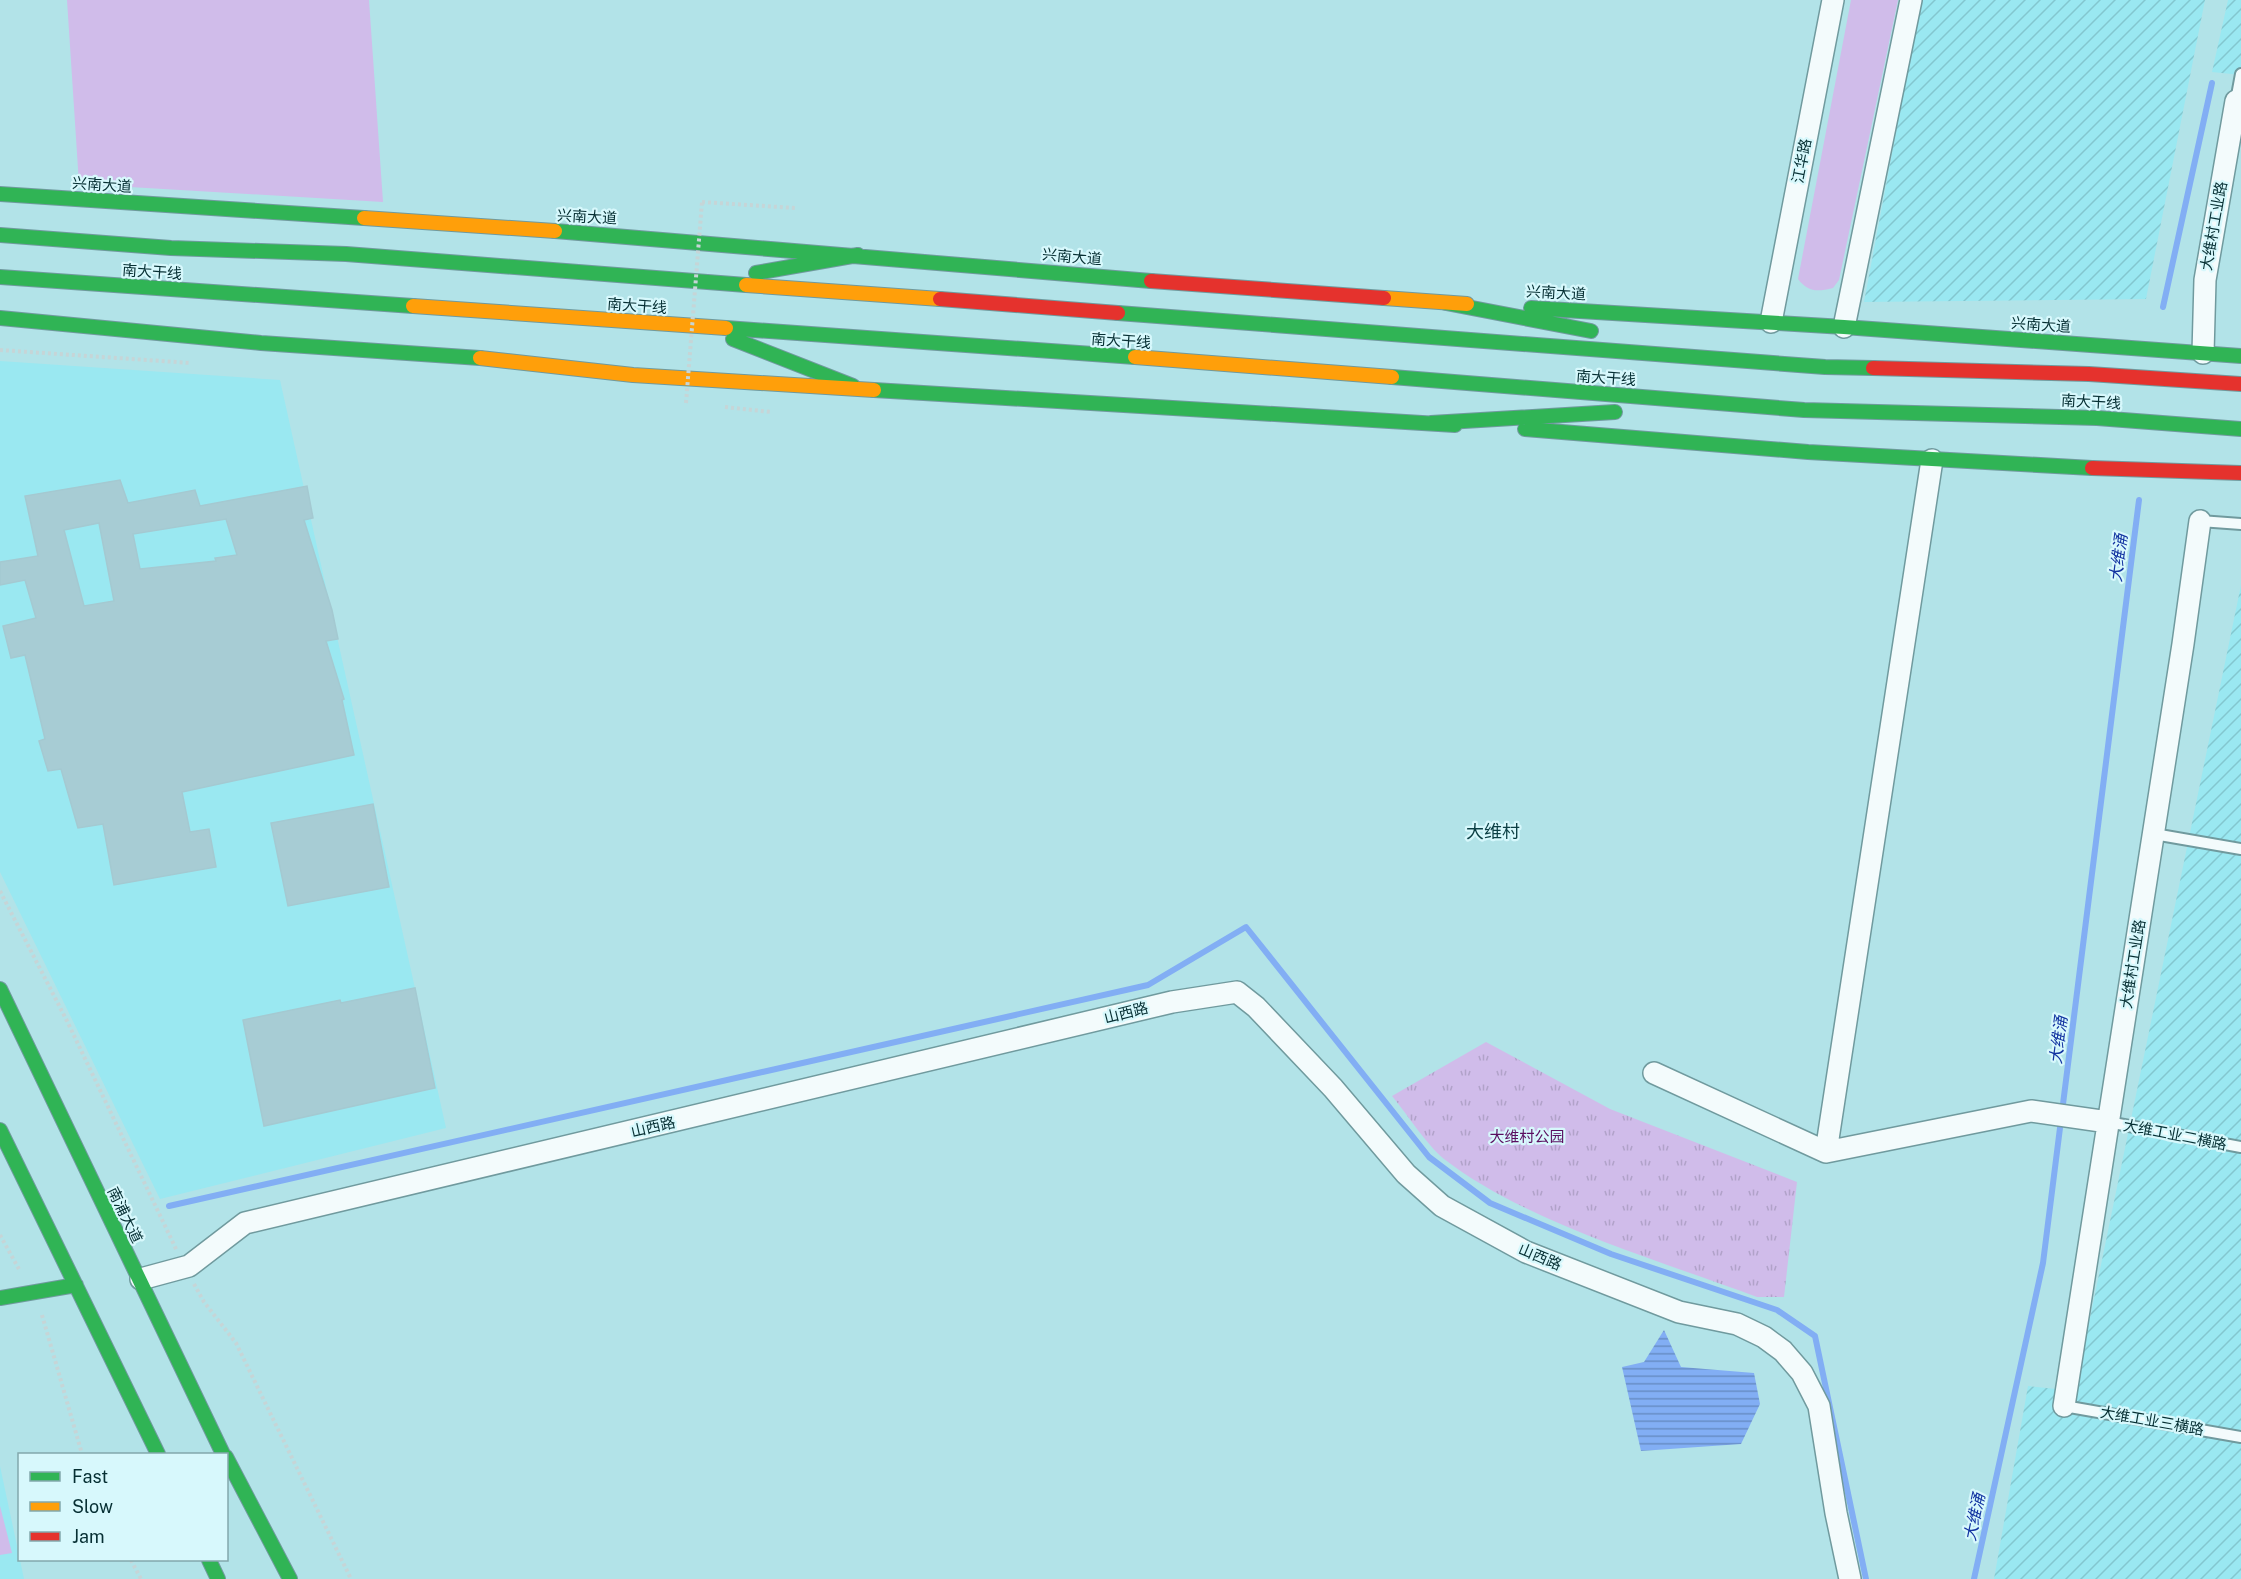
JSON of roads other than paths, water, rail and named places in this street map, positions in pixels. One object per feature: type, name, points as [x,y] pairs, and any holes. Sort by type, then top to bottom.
[{"type":"main road","name":"兴南大道","points":[[0,194],[651,237],[1171,283],[1446,303],[1771,322],[2203,353]]},
{"type":"main road","name":"南大干线","points":[[0,235],[171,248],[346,254],[1825,367],[2089,374],[2241,384]]},
{"type":"main road","points":[[708,281],[858,255]]},
{"type":"main road","name":"南大干线","points":[[0,277],[1747,406],[2097,418],[2241,429]]},
{"type":"main road","points":[[1446,303],[1600,333]]},
{"type":"main road","points":[[0,318],[261,343],[501,359],[633,375],[853,386],[1431,423],[1932,460],[2241,473]]},
{"type":"main road","points":[[703,328],[853,386]]},
{"type":"main road","points":[[1622,338],[1755,361]]},
{"type":"main road","points":[[2203,353],[2241,356]]},
{"type":"main road","points":[[1431,423],[1747,406]]},
{"type":"main road","name":"南浦大道","points":[[0,989],[119,1241],[141,1279],[224,1453]]},
{"type":"main road","points":[[0,1130],[157,1453]]},
{"type":"main road","points":[[0,1298],[76,1285]]},
{"type":"main road","name":"南浦大道","points":[[228,1461],[290,1579]]},
{"type":"main road","points":[[228,1468],[277,1579]]},
{"type":"main road","points":[[198,1561],[205,1579]]},
{"type":"main road","points":[[209,1561],[218,1579]]},
{"type":"street","name":"江华路","points":[[1771,322],[1833,0]]},
{"type":"street","points":[[1845,327],[1911,0]]},
{"type":"street","name":"大维村工业路","points":[[2203,353],[2205,280],[2236,100]]},
{"type":"street","points":[[1826,1152],[1932,460]]},
{"type":"street","name":"大维村工业路","points":[[2064,1406],[2154,834],[2200,521]]},
{"type":"street","name":"山西路","points":[[141,1279],[189,1266],[245,1223],[1172,1002],[1237,992],[1256,1007],[1334,1088],[1406,1174],[1442,1206],[1526,1252],[1679,1312],[1737,1324],[1764,1337],[1783,1352],[1802,1372],[1819,1406],[1836,1513],[1850,1579]]},
{"type":"street","points":[[1654,1073],[1826,1152],[2031,1111],[2108,1122]]},
{"type":"lane","points":[[2236,100],[2241,74]]},
{"type":"lane","points":[[2200,521],[2241,524]]},
{"type":"lane","points":[[2154,834],[2241,849]]},
{"type":"lane","name":"大维工业二横路","points":[[2108,1122],[2241,1147]]},
{"type":"lane","name":"大维工业三横路","points":[[2064,1406],[2241,1437]]},
{"type":"waterway","name":"大维涌","points":[[2163,307],[2212,83]]},
{"type":"waterway","name":"大维涌","points":[[1974,1579],[2043,1263],[2139,500]]},
{"type":"waterway","points":[[169,1206],[1148,985],[1246,927],[1429,1157],[1490,1203],[1611,1254],[1777,1310],[1815,1336],[1866,1579]]},
{"type":"district","name":"大维村","points":[[1493,832]]},
{"type":"park label","name":"大维村公园","points":[[1527,1137]]}]
